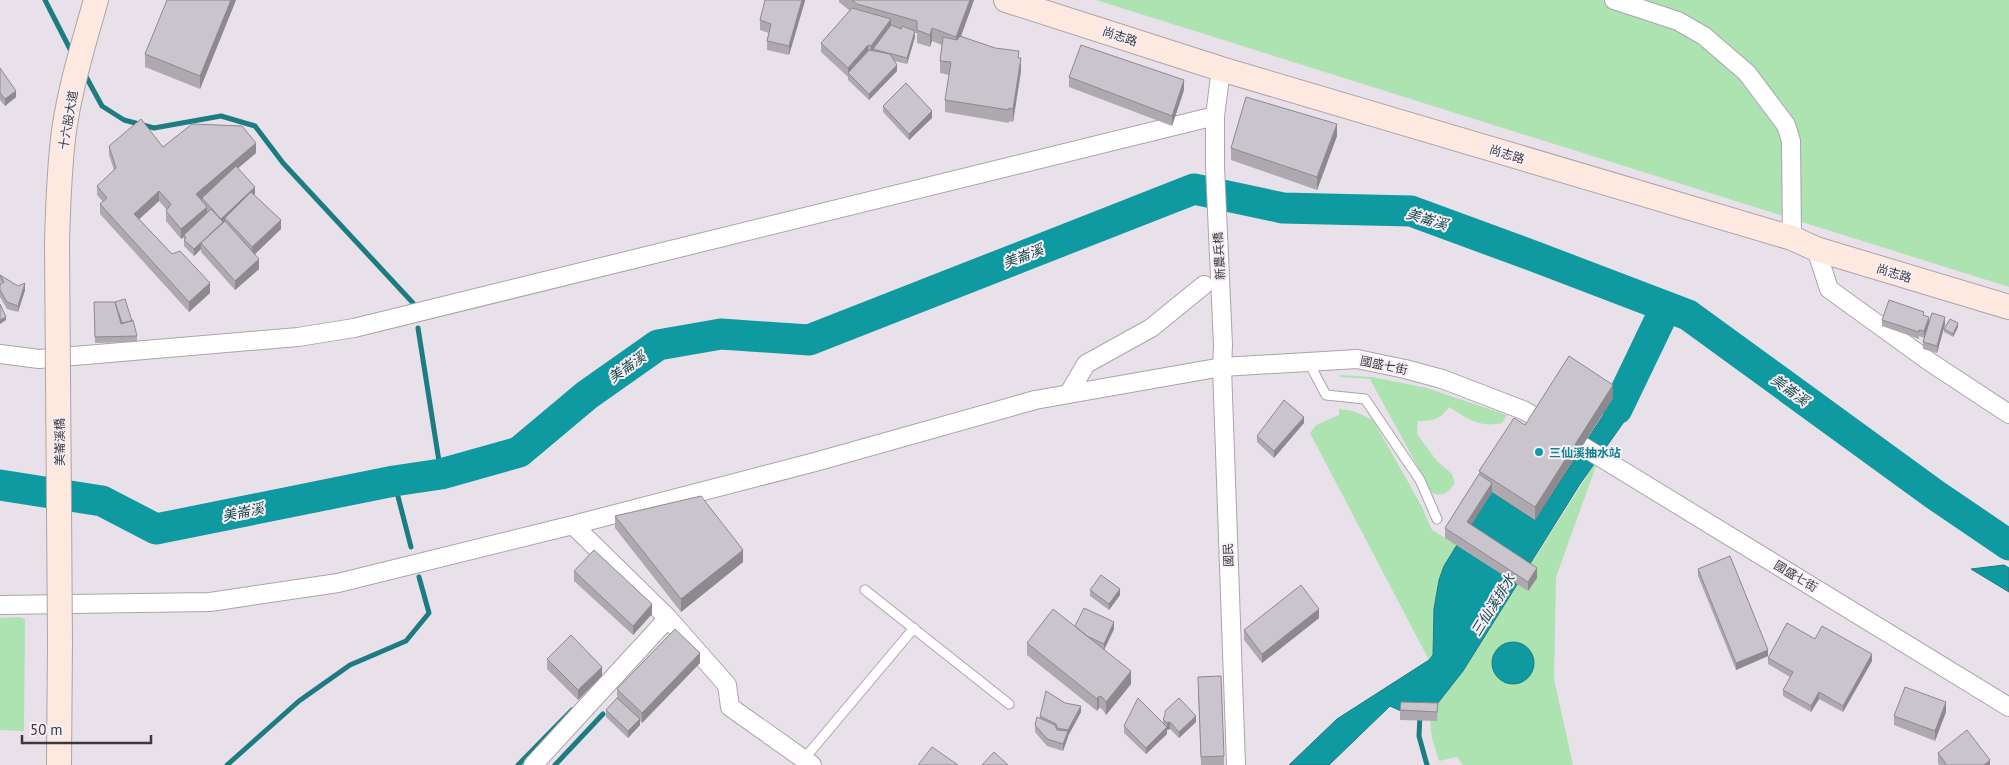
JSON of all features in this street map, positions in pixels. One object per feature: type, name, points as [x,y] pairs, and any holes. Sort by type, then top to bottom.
[{"type":"street","name":"十六股大道","points":[[57,243],[64,130],[84,39],[96,0]]},
{"type":"street","name":"尚志路","points":[[1006,0],[1222,69],[1792,238],[1816,249],[2009,307]]},
{"type":"street","points":[[1614,0],[1678,21],[1704,36],[1747,73],[1786,125],[1791,141],[1792,238]]},
{"type":"street","name":"新農兵橋","points":[[1222,69],[1215,116],[1215,167],[1223,345]]},
{"type":"street","points":[[0,354],[39,359],[298,337],[354,328],[1215,116]]},
{"type":"street","name":"美崙溪橋","points":[[57,243],[59,765]]},
{"type":"street","points":[[1816,249],[1829,289],[1930,362],[2009,414]]},
{"type":"street","points":[[1069,393],[1086,364],[1151,328],[1204,285]]},
{"type":"street","name":"國民","points":[[1223,345],[1222,367],[1236,765]]},
{"type":"street","name":"國盛七街","points":[[0,605],[210,602],[338,583],[573,525],[815,462],[1035,400],[1222,367],[1308,360],[1357,359],[1405,369],[1442,380],[1523,410],[1537,418]]},
{"type":"street","name":"國盛七街","points":[[1582,446],[2009,707]]},
{"type":"street","points":[[573,525],[668,618],[727,685],[730,706],[808,762]]},
{"type":"street","points":[[533,765],[668,618]]},
{"type":"lane","points":[[1308,360],[1326,395],[1365,399],[1420,480],[1437,519]]},
{"type":"lane","points":[[865,590],[1009,704]]},
{"type":"lane","points":[[808,762],[914,628]]},
{"type":"green space","points":[[1096,0],[2009,0],[2009,287]]},
{"type":"green space","points":[[1340,375],[1372,377],[1427,388],[1507,415],[1502,423],[1487,424],[1468,419],[1449,407],[1442,415],[1435,419],[1418,421],[1417,434],[1437,461],[1452,474],[1455,483],[1445,493],[1440,495],[1432,493],[1370,379],[1340,377]]},
{"type":"green space","points":[[1339,409],[1353,411],[1373,420],[1421,505],[1432,530],[1457,545],[1444,566],[1434,609],[1433,655],[1429,660],[1310,433],[1316,425],[1339,415]]},
{"type":"green space","points":[[1594,465],[1596,466],[1556,577],[1554,679],[1573,765],[1463,765],[1457,757],[1439,761],[1432,738],[1430,721],[1437,721],[1430,713],[1463,671]]},
{"type":"green space","points":[[19,617],[25,619],[24,731],[0,730],[0,618]]},
{"type":"water","points":[[1617,394],[1633,409],[1580,484],[1463,671],[1430,713],[1401,711],[1390,706],[1329,765],[1289,765],[1337,719],[1429,660],[1433,655],[1434,609],[1439,580],[1444,566],[1490,491],[1535,520]]},
{"type":"water","points":[[2004,565],[2009,568],[2009,592],[1971,569]]},
{"type":"water","points":[[1513,642],[1528,648],[1534,663],[1528,678],[1513,684],[1498,678],[1492,663],[1498,648]]},
{"type":"building","points":[[167,0],[231,0],[200,76],[145,54]]},
{"type":"building","points":[[765,0],[802,0],[789,46],[767,41],[771,24],[760,20]]},
{"type":"building","points":[[852,0],[970,0],[956,37],[932,28],[930,35],[917,30],[917,21],[857,4]]},
{"type":"building","points":[[852,8],[891,19],[871,46],[868,45],[848,68],[821,43]]},
{"type":"building","points":[[891,25],[901,29],[902,26],[915,31],[907,58],[873,49]]},
{"type":"building","points":[[960,36],[995,48],[1019,51],[1018,58],[1021,58],[1013,109],[1009,108],[1009,110],[945,100],[951,62],[940,61],[943,37],[957,40]]},
{"type":"building","points":[[1081,45],[1184,80],[1172,116],[1069,77]]},
{"type":"building","points":[[869,50],[890,54],[897,65],[869,94],[848,73]]},
{"type":"building","points":[[0,68],[16,91],[5,99],[0,93]]},
{"type":"building","points":[[906,83],[932,111],[909,134],[883,106]]},
{"type":"building","points":[[1246,97],[1337,124],[1317,177],[1231,148]]},
{"type":"building","points":[[141,119],[163,147],[192,124],[242,126],[256,143],[196,194],[207,207],[181,229],[166,211],[171,204],[159,191],[134,214],[172,254],[180,251],[210,283],[189,302],[100,204],[107,198],[97,186],[116,168],[109,146]]},
{"type":"building","points":[[236,166],[255,187],[221,219],[202,198]]},
{"type":"building","points":[[251,192],[281,220],[252,247],[225,218]]},
{"type":"building","points":[[211,209],[223,222],[194,249],[184,240],[186,238],[184,235]]},
{"type":"building","points":[[225,221],[259,259],[235,281],[201,243]]},
{"type":"building","points":[[0,275],[18,286],[25,283],[18,306],[7,302],[0,290],[0,284],[4,282]]},
{"type":"building","points":[[125,299],[132,321],[122,323],[115,302]]},
{"type":"building","points":[[1889,300],[1924,312],[1923,315],[1929,317],[1924,331],[1919,330],[1919,332],[1882,320]]},
{"type":"building","points":[[94,302],[115,302],[121,324],[133,320],[137,336],[95,337]]},
{"type":"building","points":[[0,304],[6,317],[0,320]]},
{"type":"building","points":[[1932,313],[1945,317],[1937,346],[1923,342]]},
{"type":"building","points":[[1950,319],[1958,323],[1953,334],[1944,329]]},
{"type":"building","name":"三仙溪抽水站","points":[[1569,356],[1613,385],[1535,507],[1479,471],[1514,418],[1525,425]]},
{"type":"building","points":[[1284,400],[1304,417],[1274,451],[1257,436]]},
{"type":"building","points":[[1479,474],[1492,483],[1467,522],[1537,568],[1528,582],[1445,528]]},
{"type":"building","points":[[701,496],[743,550],[681,599],[615,516]]},
{"type":"building","points":[[594,550],[652,604],[633,626],[574,571]]},
{"type":"building","points":[[1730,556],[1768,650],[1736,663],[1698,569]]},
{"type":"building","points":[[1101,575],[1120,589],[1109,604],[1090,590]]},
{"type":"building","points":[[1301,585],[1319,609],[1262,654],[1244,630]]},
{"type":"building","points":[[1084,608],[1114,622],[1104,644],[1087,636],[1075,626]]},
{"type":"building","points":[[1053,609],[1131,671],[1106,702],[1099,696],[1097,699],[1027,643]]},
{"type":"building","points":[[1787,623],[1815,639],[1822,626],[1872,654],[1843,706],[1819,692],[1811,706],[1783,690],[1793,672],[1768,658]]},
{"type":"building","points":[[675,629],[700,653],[642,713],[617,689]]},
{"type":"building","points":[[571,635],[602,667],[578,690],[547,659]]},
{"type":"building","points":[[1221,676],[1224,756],[1201,757],[1198,677]]},
{"type":"building","points":[[1905,687],[1946,702],[1935,731],[1894,716]]},
{"type":"building","points":[[1046,691],[1065,703],[1081,706],[1068,730],[1057,728],[1056,724],[1040,716]]},
{"type":"building","points":[[617,698],[640,719],[628,731],[606,710]]},
{"type":"building","points":[[1138,698],[1167,727],[1146,748],[1124,726]]},
{"type":"building","points":[[1179,698],[1196,716],[1179,732],[1170,722],[1167,723],[1163,719],[1165,711]]},
{"type":"building","points":[[1401,702],[1438,703],[1437,712],[1400,710]]},
{"type":"building","points":[[1037,717],[1055,725],[1057,730],[1068,731],[1063,744],[1047,739],[1035,725]]},
{"type":"building","points":[[1967,730],[1990,760],[1984,765],[1947,765],[1938,753]]},
{"type":"building","points":[[932,747],[958,765],[918,765]]},
{"type":"building","points":[[994,752],[1008,765],[982,765]]},
{"type":"waterway","points":[[45,0],[72,53]]},
{"type":"waterway","points":[[84,73],[102,106],[124,120],[154,128],[221,116],[255,126],[283,163],[413,303]]},
{"type":"waterway","name":"美崙溪","points":[[0,485],[102,501],[156,529],[394,481],[441,474],[519,452],[587,395],[658,345],[721,334],[809,340],[1194,189],[1283,208],[1411,211],[1688,315],[1934,494],[2009,545]]},
{"type":"waterway","name":"三仙溪排水","points":[[1617,409],[1666,307]]},
{"type":"waterway","points":[[418,328],[441,474]]},
{"type":"waterway","points":[[394,481],[411,547]]},
{"type":"waterway","points":[[227,765],[299,701],[350,665],[406,641],[429,613],[419,577]]},
{"type":"waterway","points":[[518,765],[572,710]]},
{"type":"waterway","points":[[555,765],[603,714]]},
{"type":"waterway","name":"三仙溪排水","points":[[1420,714],[1419,736],[1427,765]]},
{"type":"place","name":"三仙溪抽水站","points":[[1539,452]]}]
